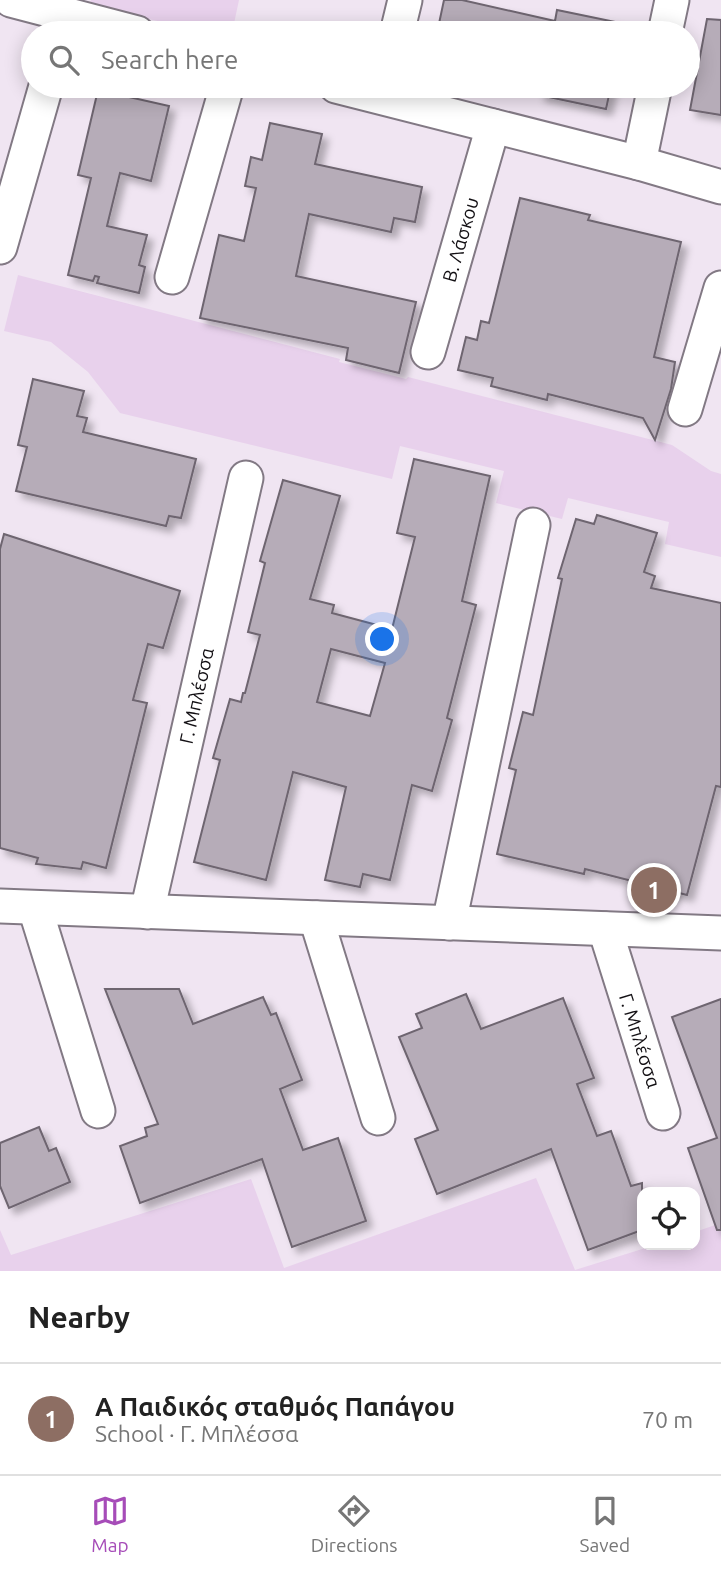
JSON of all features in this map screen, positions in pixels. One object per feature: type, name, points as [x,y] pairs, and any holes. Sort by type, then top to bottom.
[{"type":"street","points":[[10,0],[87,21]]},
{"type":"street","points":[[400,21],[405,0]]},
{"type":"street","points":[[668,21],[672,0]]},
{"type":"street","points":[[0,247],[6,201],[42,98]]},
{"type":"street","points":[[172,277],[224,98]]},
{"type":"street","points":[[402,98],[493,126],[721,187]]},
{"type":"street","points":[[639,163],[652,98]]},
{"type":"street","name":"Β. Λάσκου","points":[[428,352],[493,126]]},
{"type":"street","points":[[685,409],[721,288]]},
{"type":"street","name":"Γ. Μπλέσσα","points":[[147,912],[246,478]]},
{"type":"street","points":[[449,923],[533,525]]},
{"type":"street","points":[[0,906],[721,933]]},
{"type":"street","points":[[34,908],[98,1111]]},
{"type":"street","points":[[316,918],[378,1118]]},
{"type":"street","name":"Γ. Μπλέσσα","points":[[605,929],[663,1113]]},
{"type":"shaded area","points":[[91,0],[239,0],[235,21],[157,21],[89,6]]},
{"type":"shaded area","points":[[18,275],[340,359],[339,362],[406,379],[408,377],[672,445],[711,471],[721,474],[721,557],[665,544],[669,522],[568,498],[562,519],[496,503],[504,471],[400,446],[392,479],[120,413],[88,372],[51,342],[4,331]]},
{"type":"shaded area","points":[[536,1178],[575,1270],[639,1250],[700,1250],[700,1230],[721,1223],[721,1271],[0,1271],[0,1230],[11,1255],[251,1179],[284,1268]]},
{"type":"building","points":[[444,0],[462,0],[555,21],[440,21]]},
{"type":"building","points":[[557,10],[610,21],[555,21]]},
{"type":"building","points":[[707,19],[721,20],[721,115],[690,110],[692,98],[700,98],[700,56]]},
{"type":"building","points":[[96,98],[134,98],[169,106],[151,181],[120,173],[107,226],[147,235],[139,265],[145,267],[139,293],[97,283],[99,277],[95,276],[93,281],[68,275],[91,178],[78,175]]},
{"type":"building","points":[[553,98],[608,98],[606,109]]},
{"type":"building","points":[[270,123],[322,134],[315,164],[422,187],[415,222],[394,218],[391,232],[309,214],[296,276],[416,302],[399,373],[346,360],[348,348],[200,318],[219,235],[244,241],[256,188],[245,186],[251,157],[262,160]]},
{"type":"building","points":[[520,198],[590,215],[588,220],[681,242],[654,357],[675,362],[671,389],[655,440],[643,418],[548,394],[547,400],[491,386],[493,378],[458,370],[466,337],[477,340],[481,321],[489,323]]},
{"type":"building","points":[[33,379],[84,391],[77,416],[87,418],[83,432],[196,459],[181,518],[169,516],[166,526],[16,491],[27,447],[18,445]]},
{"type":"building","points":[[414,459],[490,476],[462,601],[476,605],[447,718],[452,720],[432,791],[412,785],[390,880],[363,874],[360,887],[325,880],[346,787],[293,772],[266,880],[194,862],[220,760],[213,758],[230,699],[241,702],[260,635],[248,632],[265,563],[260,561],[283,480],[340,496],[310,599],[334,605],[332,613],[392,629],[415,537],[397,533]],"holes":[[[331,649],[385,663],[370,716],[317,702]]]},
{"type":"building","points":[[597,515],[657,533],[644,572],[655,576],[651,588],[721,603],[721,787],[716,786],[687,895],[585,869],[584,874],[497,854],[516,770],[509,768],[523,712],[533,715],[562,579],[558,578],[576,519],[594,524]]},
{"type":"building","points":[[4,534],[180,591],[163,648],[148,644],[133,700],[147,703],[106,868],[83,862],[81,869],[36,864],[38,858],[0,848],[0,549]]},
{"type":"building","points":[[105,989],[179,989],[193,1024],[263,997],[271,1015],[276,1013],[302,1080],[280,1089],[303,1150],[338,1138],[366,1221],[292,1247],[262,1159],[140,1203],[120,1146],[147,1136],[145,1128],[158,1124]]},
{"type":"building","points":[[466,994],[481,1029],[563,998],[594,1078],[577,1084],[597,1136],[611,1131],[631,1186],[642,1183],[642,1187],[637,1187],[637,1232],[588,1250],[551,1149],[437,1194],[415,1139],[438,1130],[399,1037],[422,1028],[416,1014]]},
{"type":"building","points":[[721,999],[721,1230],[717,1230],[688,1148],[717,1138],[672,1017]]},
{"type":"building","points":[[39,1127],[49,1151],[56,1148],[70,1182],[9,1208],[0,1186],[0,1143]]},
{"type":"place","name":"Α Παιδικός σταθμός Παπάγου","points":[[654,890]]}]
